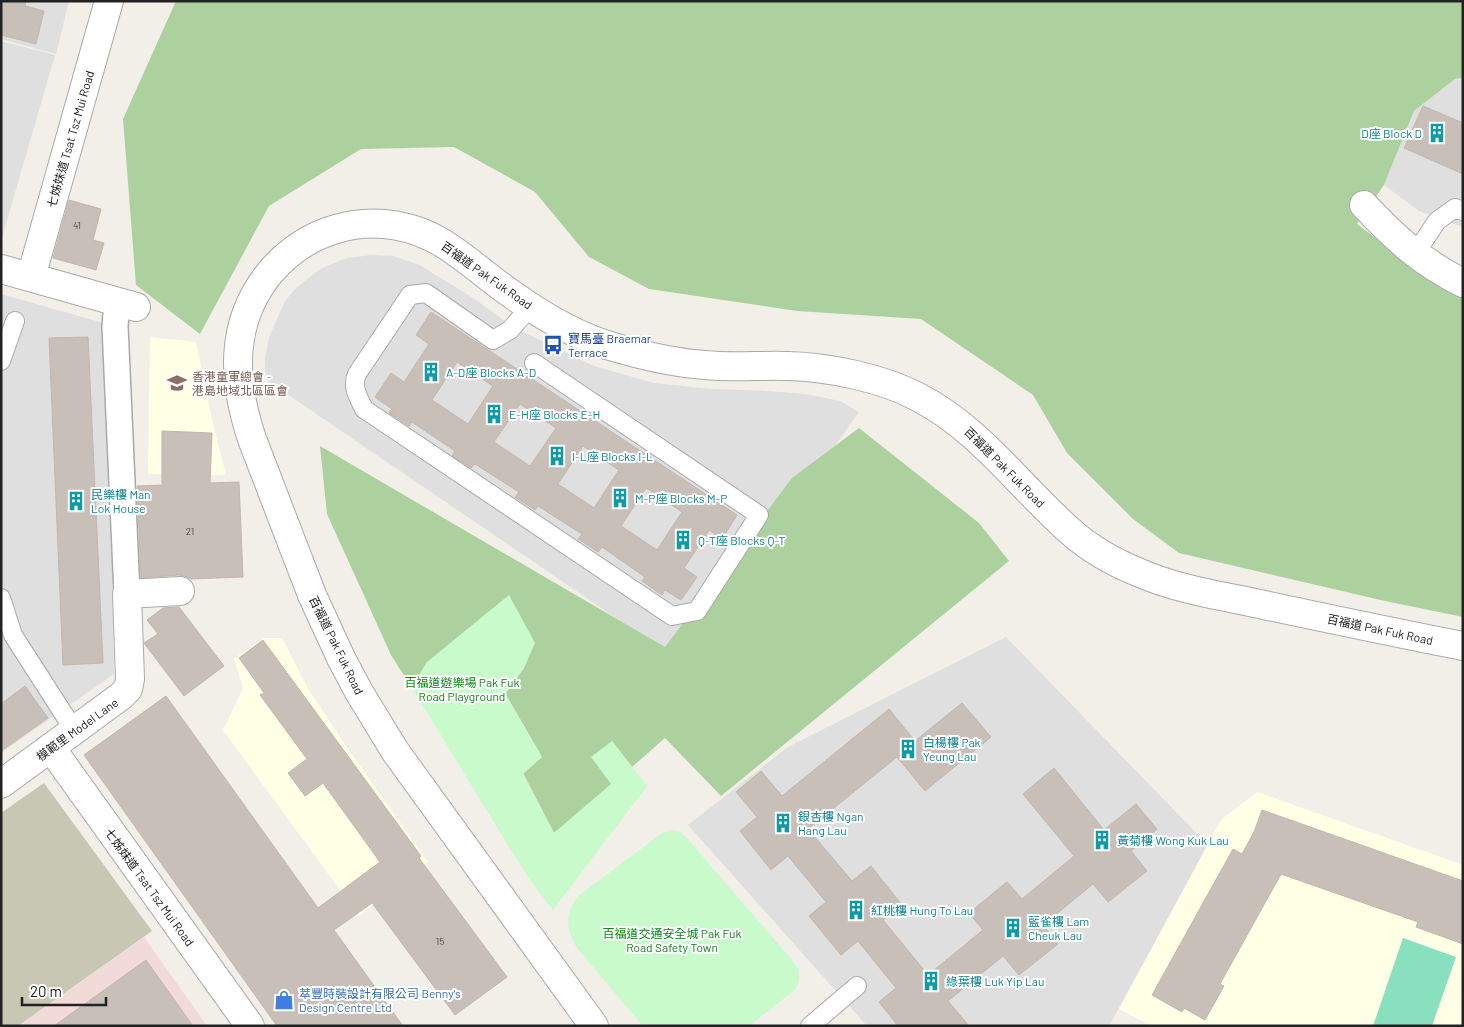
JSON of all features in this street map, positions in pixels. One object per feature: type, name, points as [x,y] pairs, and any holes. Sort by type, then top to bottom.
[{"type":"street","name":"七姊妹道 Tsat Tsz Mui Road","points":[[31,277],[109,1]]},
{"type":"street","points":[[1364,205],[1391,234],[1415,254],[1448,276],[1463,283]]},
{"type":"street","name":"百福道 Pak Fuk Road","points":[[594,1026],[395,751],[359,692],[312,595],[252,439],[239,388],[237,369],[243,320],[256,293],[275,267],[287,255],[312,238],[341,227],[372,223],[399,226],[422,233],[448,246],[530,307],[592,340],[612,347],[656,358],[708,366],[793,366],[825,369],[880,381],[902,389],[944,412],[984,445],[1072,533],[1106,557],[1125,567],[1144,575],[1194,590],[1463,646]]},
{"type":"street","points":[[1,269],[127,305],[115,326],[127,594],[180,591]]},
{"type":"street","name":"模範里 Model Lane","points":[[1,784],[128,689],[130,666],[127,594]]},
{"type":"street","name":"七姊妹道 Tsat Tsz Mui Road","points":[[51,748],[250,1026]]},
{"type":"lane","points":[[1415,254],[1437,221],[1454,208],[1463,210]]},
{"type":"lane","points":[[530,307],[510,330],[492,340],[426,293],[410,295],[354,381],[355,391],[364,409],[672,616],[697,611],[759,516],[534,362]]},
{"type":"lane","points":[[1,361],[15,321]]},
{"type":"lane","points":[[1,598],[13,635],[74,730]]},
{"type":"lane","points":[[810,1026],[857,986]]},
{"type":"shaded area","points":[[1,1],[69,1],[56,54],[1,39]]},
{"type":"shaded area","points":[[1,41],[55,55],[1,241]]},
{"type":"shaded area","points":[[1455,79],[1463,80],[1463,227],[1419,211],[1384,185],[1414,111]]},
{"type":"shaded area","points":[[372,255],[393,256],[420,265],[476,300],[513,327],[594,366],[654,383],[712,389],[806,394],[840,401],[859,412],[682,663],[265,379],[265,358],[269,337],[285,301],[295,289],[320,269],[347,258]]},
{"type":"shaded area","points":[[1,294],[128,330],[141,581],[112,584],[114,674],[1,753]]},
{"type":"shaded area","name":"香港童軍總會 - 港島地域北區區會","points":[[150,337],[196,342],[226,475],[148,474]]},
{"type":"shaded area","points":[[1006,637],[1208,845],[1109,1026],[867,1026],[688,825],[788,747]]},
{"type":"shaded area","points":[[264,638],[282,638],[309,690],[428,862],[359,916],[223,730],[243,688],[234,659]]},
{"type":"shaded area","points":[[44,783],[152,931],[18,1026],[1,1026],[1,813]]},
{"type":"shaded area","points":[[1257,792],[1463,865],[1463,1026],[1151,1026],[1119,1009],[1221,820]]},
{"type":"shaded area","points":[[144,937],[207,1026],[19,1026]]},
{"type":"green space","points":[[176,1],[1463,1],[1463,78],[1455,79],[1414,111],[1384,185],[1357,224],[1398,255],[1463,290],[1463,617],[1385,601],[1179,553],[1133,519],[1067,453],[1033,395],[921,319],[797,311],[649,289],[589,257],[535,192],[454,147],[361,149],[269,206],[200,334],[136,285],[123,119]]},
{"type":"green space","points":[[859,428],[979,523],[1009,561],[721,796],[665,738],[632,767],[612,741],[612,784],[554,833],[523,773],[542,757],[505,693],[524,668],[427,662],[412,688],[391,655],[327,514],[320,446],[665,647],[792,478]]},
{"type":"green space","name":"百福道遊樂場 Pak Fuk Road Playground","points":[[509,595],[535,643],[524,668],[505,694],[542,757],[523,774],[554,833],[611,784],[591,757],[612,741],[647,786],[553,910],[517,860],[412,688],[427,662]]},
{"type":"green space","name":"百福道交通安全城 Pak Fuk Road Safety Town","points":[[670,830],[679,831],[686,837],[799,970],[799,981],[795,990],[749,1026],[643,1026],[577,948],[570,934],[569,915],[578,896],[661,834]]},
{"type":"green space","points":[[1403,938],[1456,957],[1432,1026],[1373,1026]]},
{"type":"building","points":[[1,1],[26,1],[25,6],[44,11],[36,44],[1,35]]},
{"type":"building","name":"D座 Block D","points":[[1423,106],[1463,123],[1463,174],[1404,148]]},
{"type":"building","points":[[69,200],[101,209],[93,240],[104,243],[96,270],[53,258]]},
{"type":"building","points":[[431,312],[737,515],[722,539],[709,530],[684,568],[697,577],[681,600],[665,590],[662,595],[642,581],[645,577],[602,547],[598,552],[578,539],[582,534],[538,506],[535,510],[515,497],[519,492],[475,464],[471,468],[452,456],[455,451],[412,422],[409,426],[389,413],[392,409],[375,397],[391,373],[404,382],[429,344],[416,335]],"holes":[[[457,362],[493,386],[468,424],[432,400]],[[520,404],[556,428],[530,466],[494,442]],[[583,446],[619,470],[594,508],[558,484]],[[646,488],[682,512],[657,550],[621,526]]]},
{"type":"building","name":"民樂樓 Man Lok House","points":[[88,337],[103,663],[63,665],[49,338]]},
{"type":"building","points":[[162,431],[212,433],[210,483],[239,482],[243,577],[190,579],[179,575],[141,578],[137,486],[162,485]]},
{"type":"building","points":[[179,607],[224,666],[184,696],[144,643],[158,634],[147,620],[163,608]]},
{"type":"building","points":[[263,640],[507,977],[455,1015],[372,903],[334,930],[403,1026],[277,1026],[84,755],[166,696],[318,908],[380,862],[323,783],[305,796],[288,773],[307,759],[260,695],[264,693],[239,658]]},
{"type":"building","points":[[25,686],[48,718],[1,751],[1,704]]},
{"type":"building","points":[[962,703],[991,737],[925,791],[897,757],[808,829],[852,881],[871,866],[902,905],[883,920],[928,975],[983,930],[969,913],[1007,882],[1022,899],[1074,856],[1023,794],[1054,768],[1104,830],[1136,804],[1157,829],[1131,851],[1147,871],[1108,902],[1093,884],[1043,925],[1058,944],[1019,975],[1003,956],[948,1001],[969,1026],[898,1026],[879,1002],[896,988],[858,941],[841,955],[809,916],[826,902],[788,856],[771,870],[740,831],[757,817],[736,792],[761,771],[782,796],[889,709],[915,741]]},
{"type":"building","points":[[1262,810],[1463,881],[1463,944],[1416,927],[1418,922],[1281,874],[1220,984],[1224,986],[1205,1020],[1184,1008],[1182,1012],[1152,995],[1233,849],[1242,854],[1254,832]]},
{"type":"building","points":[[146,960],[193,1026],[54,1026]]},
{"type":"place","name":"D座 Block D","points":[[1437,133]]},
{"type":"place","name":"寶馬臺 Braemar Terrace","points":[[553,345]]},
{"type":"place","name":"A-D座 Blocks A-D","points":[[431,372]]},
{"type":"place","name":"香港童軍總會 - 港島地域北區區會","points":[[177,383]]},
{"type":"place","name":"E-H座 Blocks E-H","points":[[494,414]]},
{"type":"place","name":"I-L座 Blocks I-L","points":[[557,456]]},
{"type":"place","name":"M-P座 Blocks M-P","points":[[620,498]]},
{"type":"place","name":"民樂樓 Man Lok House","points":[[76,501]]},
{"type":"place","name":"Q-T座 Blocks Q-T","points":[[683,540]]},
{"type":"place","name":"白楊樓 Pak Yeung Lau","points":[[908,749]]},
{"type":"place","name":"銀杏樓 Ngan Hang Lau","points":[[783,823]]},
{"type":"place","name":"黃菊樓 Wong Kuk Lau","points":[[1102,840]]},
{"type":"place","name":"紅桃樓 Hung To Lau","points":[[856,910]]},
{"type":"place","name":"藍雀樓 Lam Cheuk Lau","points":[[1013,928]]},
{"type":"place","name":"綠葉樓 Luk Yip Lau","points":[[931,981]]},
{"type":"place","name":"萃豐時裝設計有限公司 Benny's Design Centre Ltd","points":[[284,1000]]}]
